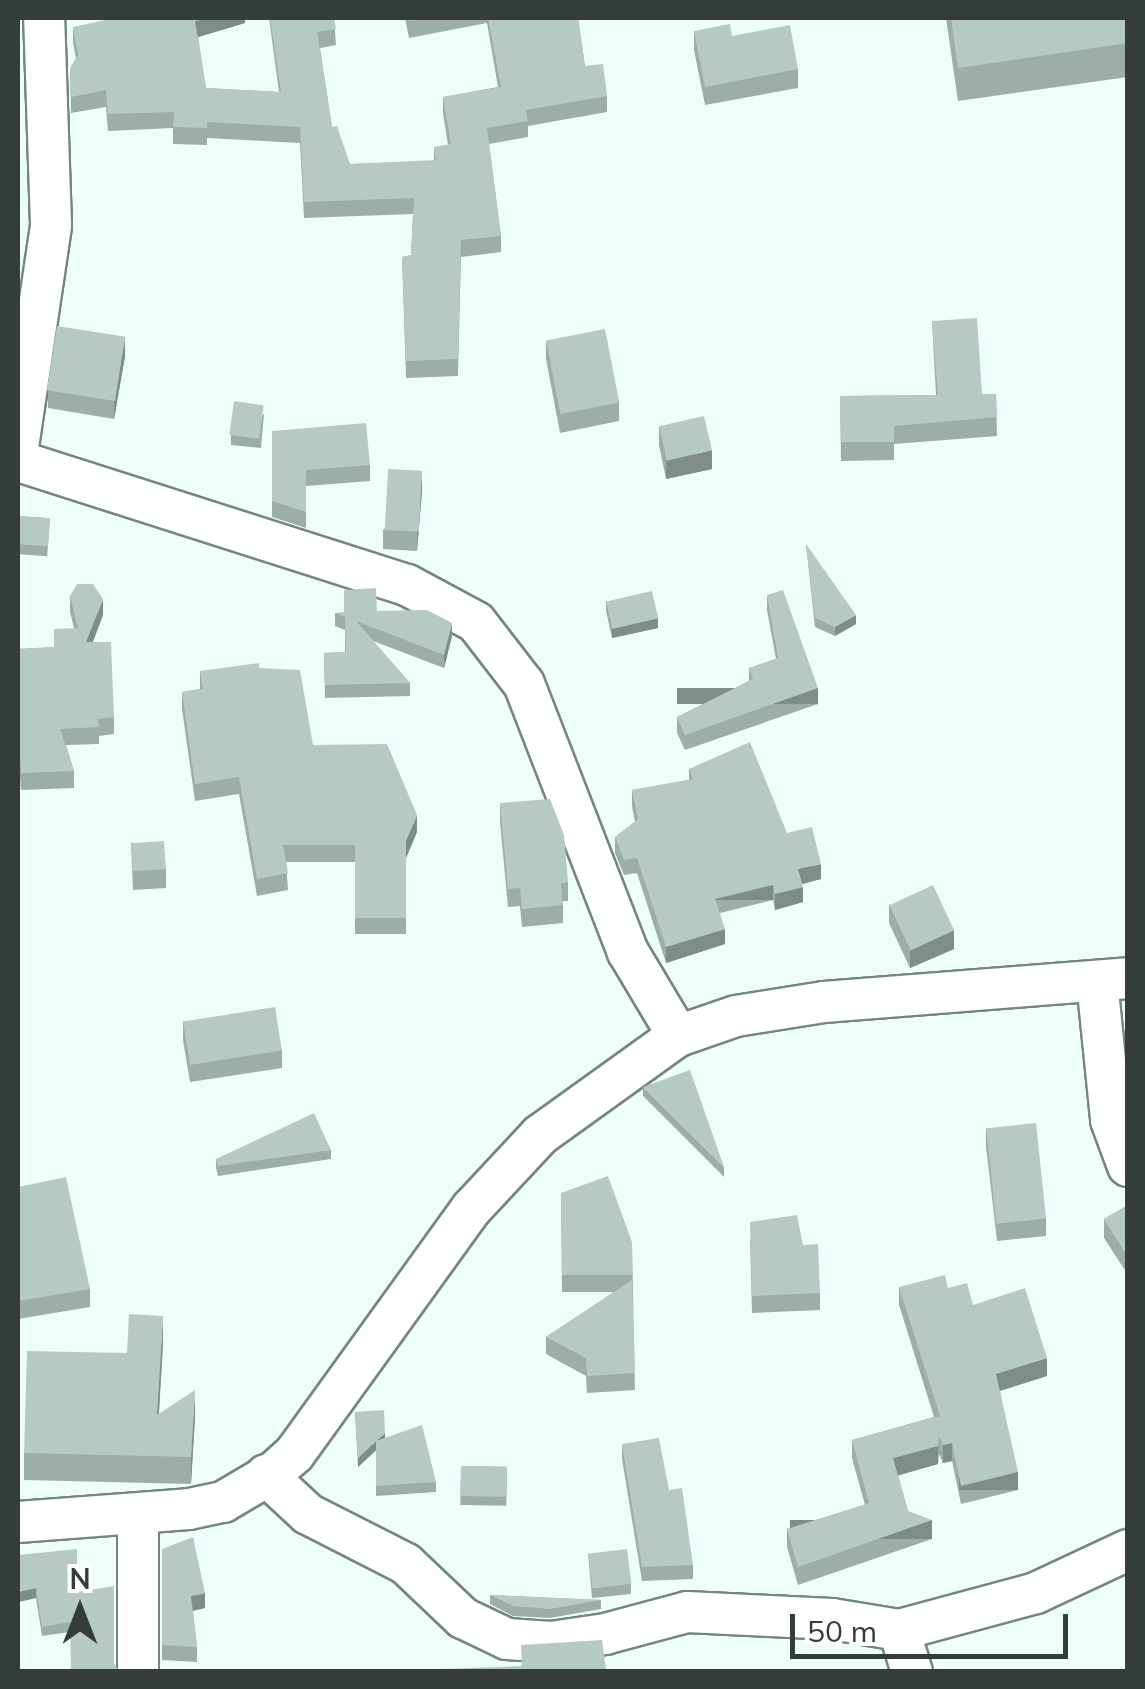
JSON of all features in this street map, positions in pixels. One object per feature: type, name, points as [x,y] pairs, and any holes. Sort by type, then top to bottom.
[{"type":"street","points":[[18,447],[51,225],[44,18]]},
{"type":"street","points":[[18,461],[407,585],[476,622],[524,684],[628,952],[678,1036]]},
{"type":"street","points":[[18,1522],[138,1516],[223,1502],[266,1475],[295,1452],[472,1208],[517,1159],[595,1089],[678,1036],[736,1016],[824,1002],[1112,980],[1111,1120],[1128,1166]]},
{"type":"street","points":[[266,1475],[308,1514],[406,1564],[463,1618],[507,1639],[551,1642],[605,1634],[687,1612],[832,1619],[899,1630],[1036,1593],[1128,1550]]},
{"type":"street","points":[[138,1516],[138,1672]]},
{"type":"street","points":[[899,1630],[912,1672]]},
{"type":"building","points":[[114,18],[208,18],[195,21],[206,88],[281,92],[270,18],[334,18],[336,29],[317,32],[332,127],[337,126],[350,164],[436,160],[434,147],[451,144],[443,97],[501,87],[488,18],[578,18],[585,66],[603,64],[607,96],[526,110],[528,121],[487,128],[501,236],[461,240],[458,359],[406,361],[402,257],[411,255],[414,198],[304,202],[300,127],[207,122],[207,128],[173,127],[174,112],[108,114],[106,90],[71,97],[70,69],[78,55],[73,27]]},
{"type":"building","points":[[951,18],[1128,18],[1128,43],[958,68]]},
{"type":"building","points":[[730,24],[732,36],[790,25],[798,69],[705,87],[694,31]]},
{"type":"building","points":[[977,318],[982,394],[996,394],[997,417],[894,426],[894,442],[841,442],[840,396],[938,395],[932,321]]},
{"type":"building","points":[[57,326],[125,337],[115,401],[47,390]]},
{"type":"building","points":[[605,329],[619,403],[560,414],[546,340]]},
{"type":"building","points":[[234,401],[264,405],[259,439],[229,435]]},
{"type":"building","points":[[704,416],[712,450],[667,460],[659,426]]},
{"type":"building","points":[[366,423],[370,465],[306,470],[306,512],[272,501],[272,431]]},
{"type":"building","points":[[388,469],[422,471],[419,532],[385,530]]},
{"type":"building","points":[[18,516],[50,518],[48,546],[18,544]]},
{"type":"building","points":[[806,544],[856,615],[835,627],[815,618]]},
{"type":"building","points":[[77,584],[93,584],[103,599],[86,642],[111,642],[114,717],[98,719],[99,727],[60,729],[74,771],[21,773],[18,649],[54,647],[54,629],[78,628],[70,596]]},
{"type":"building","points":[[376,588],[377,611],[427,610],[452,623],[444,655],[356,621],[410,683],[325,685],[324,653],[346,652],[345,617],[335,613],[344,612],[344,590]]},
{"type":"building","points":[[783,590],[818,688],[685,735],[677,717],[753,679],[749,668],[778,658],[767,595]]},
{"type":"building","points":[[652,591],[658,618],[613,629],[606,602]]},
{"type":"building","points":[[259,663],[259,668],[300,670],[313,745],[387,744],[417,815],[406,841],[406,918],[355,918],[355,845],[283,845],[288,873],[257,879],[239,777],[195,784],[182,692],[203,689],[200,671]]},
{"type":"building","points":[[750,742],[787,833],[812,827],[821,864],[798,869],[803,887],[775,894],[773,885],[715,899],[725,929],[666,947],[637,858],[624,860],[615,837],[638,819],[632,790],[693,779],[689,769]]},
{"type":"building","points":[[550,799],[564,835],[568,882],[561,883],[563,905],[522,909],[520,888],[508,889],[500,803]]},
{"type":"building","points":[[164,841],[166,869],[133,871],[131,843]]},
{"type":"building","points":[[933,885],[954,930],[911,951],[889,905]]},
{"type":"building","points":[[275,1007],[282,1050],[190,1065],[183,1022]]},
{"type":"building","points":[[690,1070],[724,1167],[643,1087]]},
{"type":"building","points":[[314,1113],[331,1150],[218,1166],[216,1159]]},
{"type":"building","points":[[1036,1123],[1046,1218],[996,1224],[986,1128]]},
{"type":"building","points":[[608,1176],[632,1242],[632,1275],[562,1275],[561,1193]]},
{"type":"building","points":[[66,1177],[90,1289],[18,1301],[18,1187]]},
{"type":"building","points":[[1128,1205],[1128,1257],[1104,1219]]},
{"type":"building","points":[[797,1215],[803,1245],[818,1244],[820,1293],[752,1296],[750,1222]]},
{"type":"building","points":[[945,1275],[948,1288],[967,1283],[973,1305],[1025,1288],[1047,1358],[996,1374],[1018,1472],[961,1486],[952,1443],[943,1445],[939,1436],[938,1446],[893,1458],[908,1511],[932,1520],[798,1567],[787,1529],[869,1503],[852,1440],[940,1416],[899,1287]]},
{"type":"building","points":[[632,1280],[635,1373],[587,1376],[586,1358],[546,1337]]},
{"type":"building","points":[[129,1314],[163,1316],[157,1415],[195,1390],[191,1457],[24,1453],[27,1351],[127,1353]]},
{"type":"building","points":[[384,1410],[385,1433],[358,1458],[355,1412]]},
{"type":"building","points":[[422,1425],[436,1482],[376,1486],[376,1441]]},
{"type":"building","points":[[659,1438],[669,1490],[682,1488],[693,1565],[642,1567],[622,1444]]},
{"type":"building","points":[[461,1466],[507,1467],[506,1497],[460,1496]]},
{"type":"building","points":[[193,1537],[205,1593],[191,1596],[197,1647],[162,1645],[162,1549]]},
{"type":"building","points":[[77,1549],[77,1592],[114,1586],[114,1663],[119,1672],[71,1672],[70,1622],[42,1627],[36,1588],[18,1592],[18,1555]]},
{"type":"building","points":[[627,1549],[631,1584],[593,1588],[588,1554]]},
{"type":"building","points":[[490,1595],[601,1600],[550,1609],[513,1606]]},
{"type":"building","points":[[602,1640],[609,1672],[416,1670],[522,1666],[521,1645]]}]
